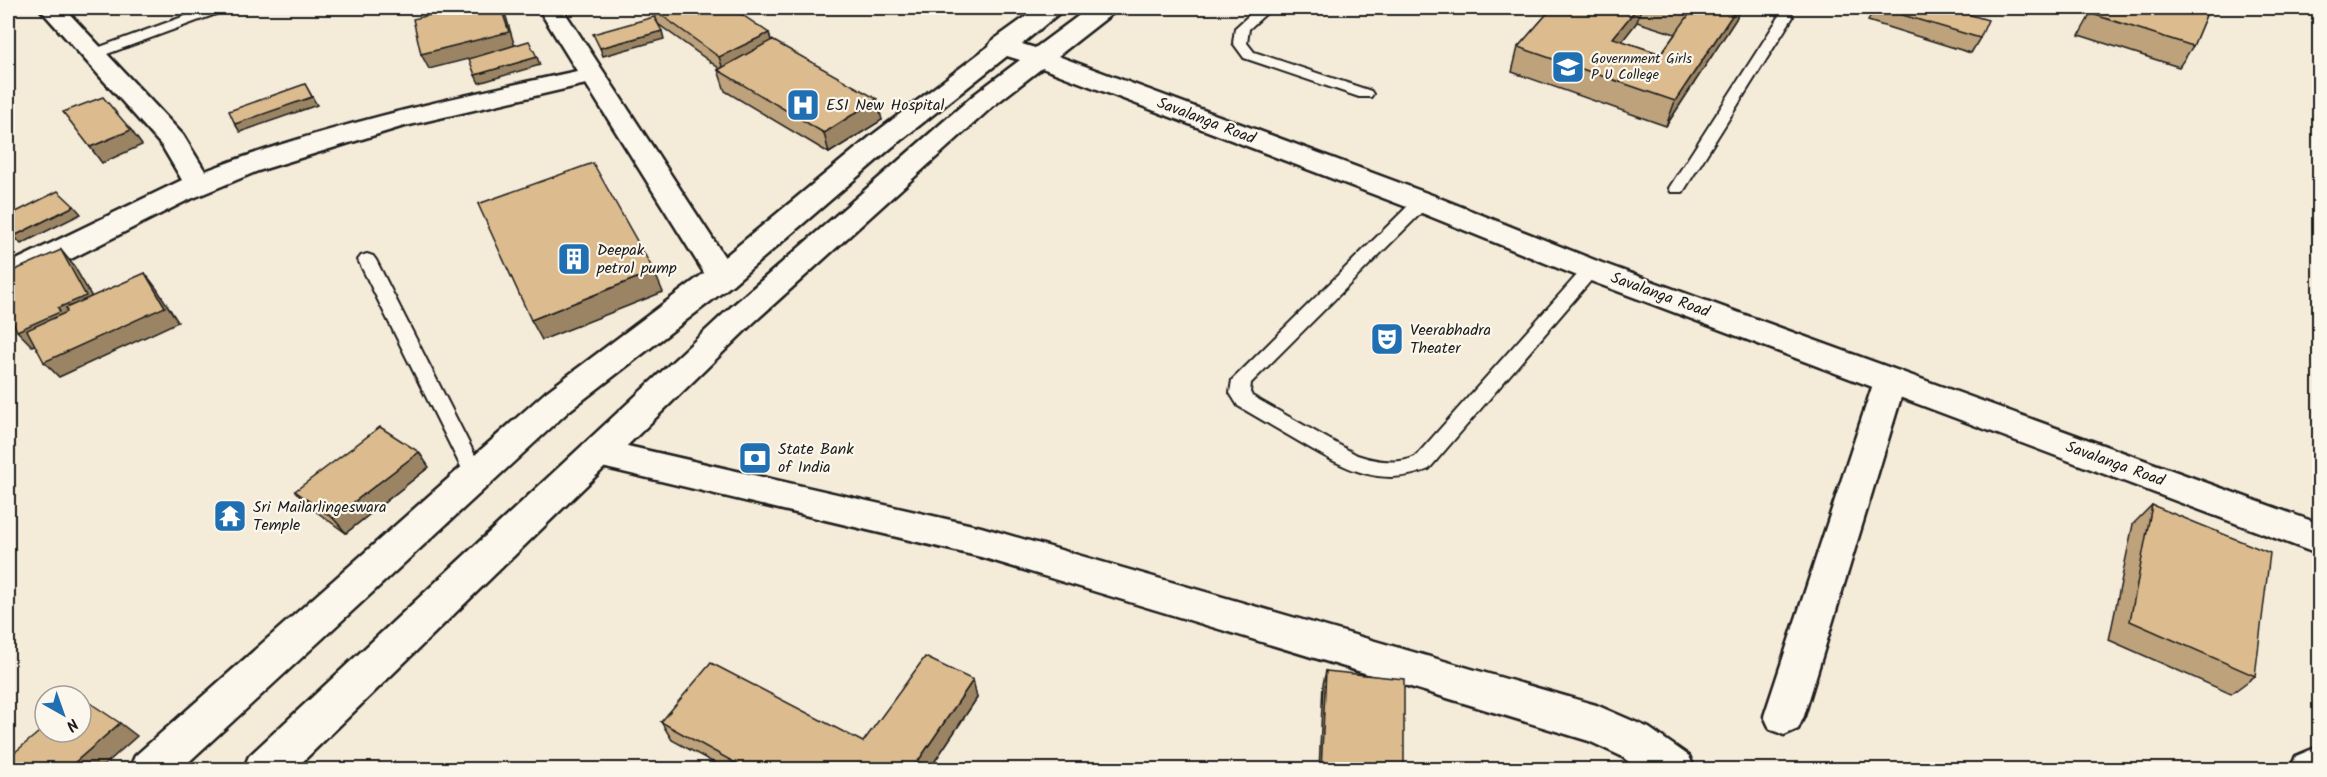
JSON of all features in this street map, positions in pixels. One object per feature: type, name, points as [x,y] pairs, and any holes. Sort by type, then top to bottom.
[{"type":"main road","points":[[51,8],[173,141],[199,184]]},
{"type":"main road","points":[[550,8],[722,276]]},
{"type":"main road","points":[[150,770],[558,401],[722,276],[881,142],[1001,46],[1053,8]]},
{"type":"main road","points":[[264,770],[741,316],[984,100],[1104,8]]},
{"type":"main road","name":"Savalanga Road","points":[[1001,46],[1040,58],[1422,202],[1591,270],[2319,540]]},
{"type":"main road","points":[[15,264],[199,184],[303,145],[465,103],[593,75]]},
{"type":"main road","points":[[1784,716],[1890,381]]},
{"type":"main road","points":[[597,453],[981,542],[1596,724],[1635,742],[1674,770]]},
{"type":"main road","points":[[2311,770],[2319,765]]},
{"type":"lane","points":[[94,54],[219,8]]},
{"type":"lane","points":[[1265,8],[1242,28],[1240,43],[1249,55],[1365,94]]},
{"type":"lane","points":[[1677,188],[1786,17],[1782,8]]},
{"type":"lane","points":[[1422,202],[1242,381],[1240,393],[1245,401],[1350,461],[1372,468],[1395,469],[1410,468],[1422,463],[1591,270]]},
{"type":"lane","points":[[367,260],[475,476]]},
{"type":"building","points":[[460,8],[501,8],[509,32],[421,54],[413,19]]},
{"type":"building","points":[[732,8],[769,33],[719,57],[653,9]]},
{"type":"building","points":[[1552,8],[1637,8],[1613,38],[1661,54],[1691,12],[1677,8],[1737,8],[1675,101],[1518,47]]},
{"type":"building","points":[[1879,8],[1960,8],[1966,9],[1964,13],[1988,20],[1980,38]]},
{"type":"building","points":[[2096,8],[2209,8],[2193,46],[2092,14]]},
{"type":"building","points":[[654,17],[662,31],[600,48],[593,34]]},
{"type":"building","points":[[772,40],[877,99],[824,133],[718,70]]},
{"type":"building","points":[[529,41],[537,57],[475,75],[469,59]]},
{"type":"building","points":[[305,84],[312,97],[235,124],[229,111]]},
{"type":"building","points":[[103,97],[131,130],[90,147],[63,112]]},
{"type":"building","name":"Deepak petrol pump","points":[[593,163],[654,271],[531,320],[478,204]]},
{"type":"building","points":[[58,191],[74,206],[14,236],[8,230],[8,216]]},
{"type":"building","points":[[61,250],[86,296],[58,308],[60,312],[17,331],[8,311],[8,273]]},
{"type":"building","points":[[145,273],[165,307],[44,362],[27,330],[67,312],[66,308]]},
{"type":"building","points":[[380,427],[419,452],[333,518],[295,491]]},
{"type":"building","points":[[2152,505],[2270,553],[2255,676],[2130,621]]},
{"type":"building","points":[[925,657],[973,680],[912,770],[748,770],[661,722],[711,663],[863,742]]},
{"type":"building","points":[[1326,671],[1404,679],[1404,770],[1321,770]]},
{"type":"building","points":[[93,705],[120,723],[66,770],[8,770],[8,758],[33,737],[33,744],[93,744]]},
{"type":"place","name":"Government Girls P U College","points":[[1568,67]]},
{"type":"place","name":"ESI New Hospital","points":[[803,105]]},
{"type":"place","name":"Deepak petrol pump","points":[[574,259]]},
{"type":"place","name":"Veerabhadra Theater","points":[[1387,339]]},
{"type":"place","name":"State Bank of India","points":[[755,458]]},
{"type":"place","name":"Sri Mailarlingeswara Temple","points":[[230,516]]}]
